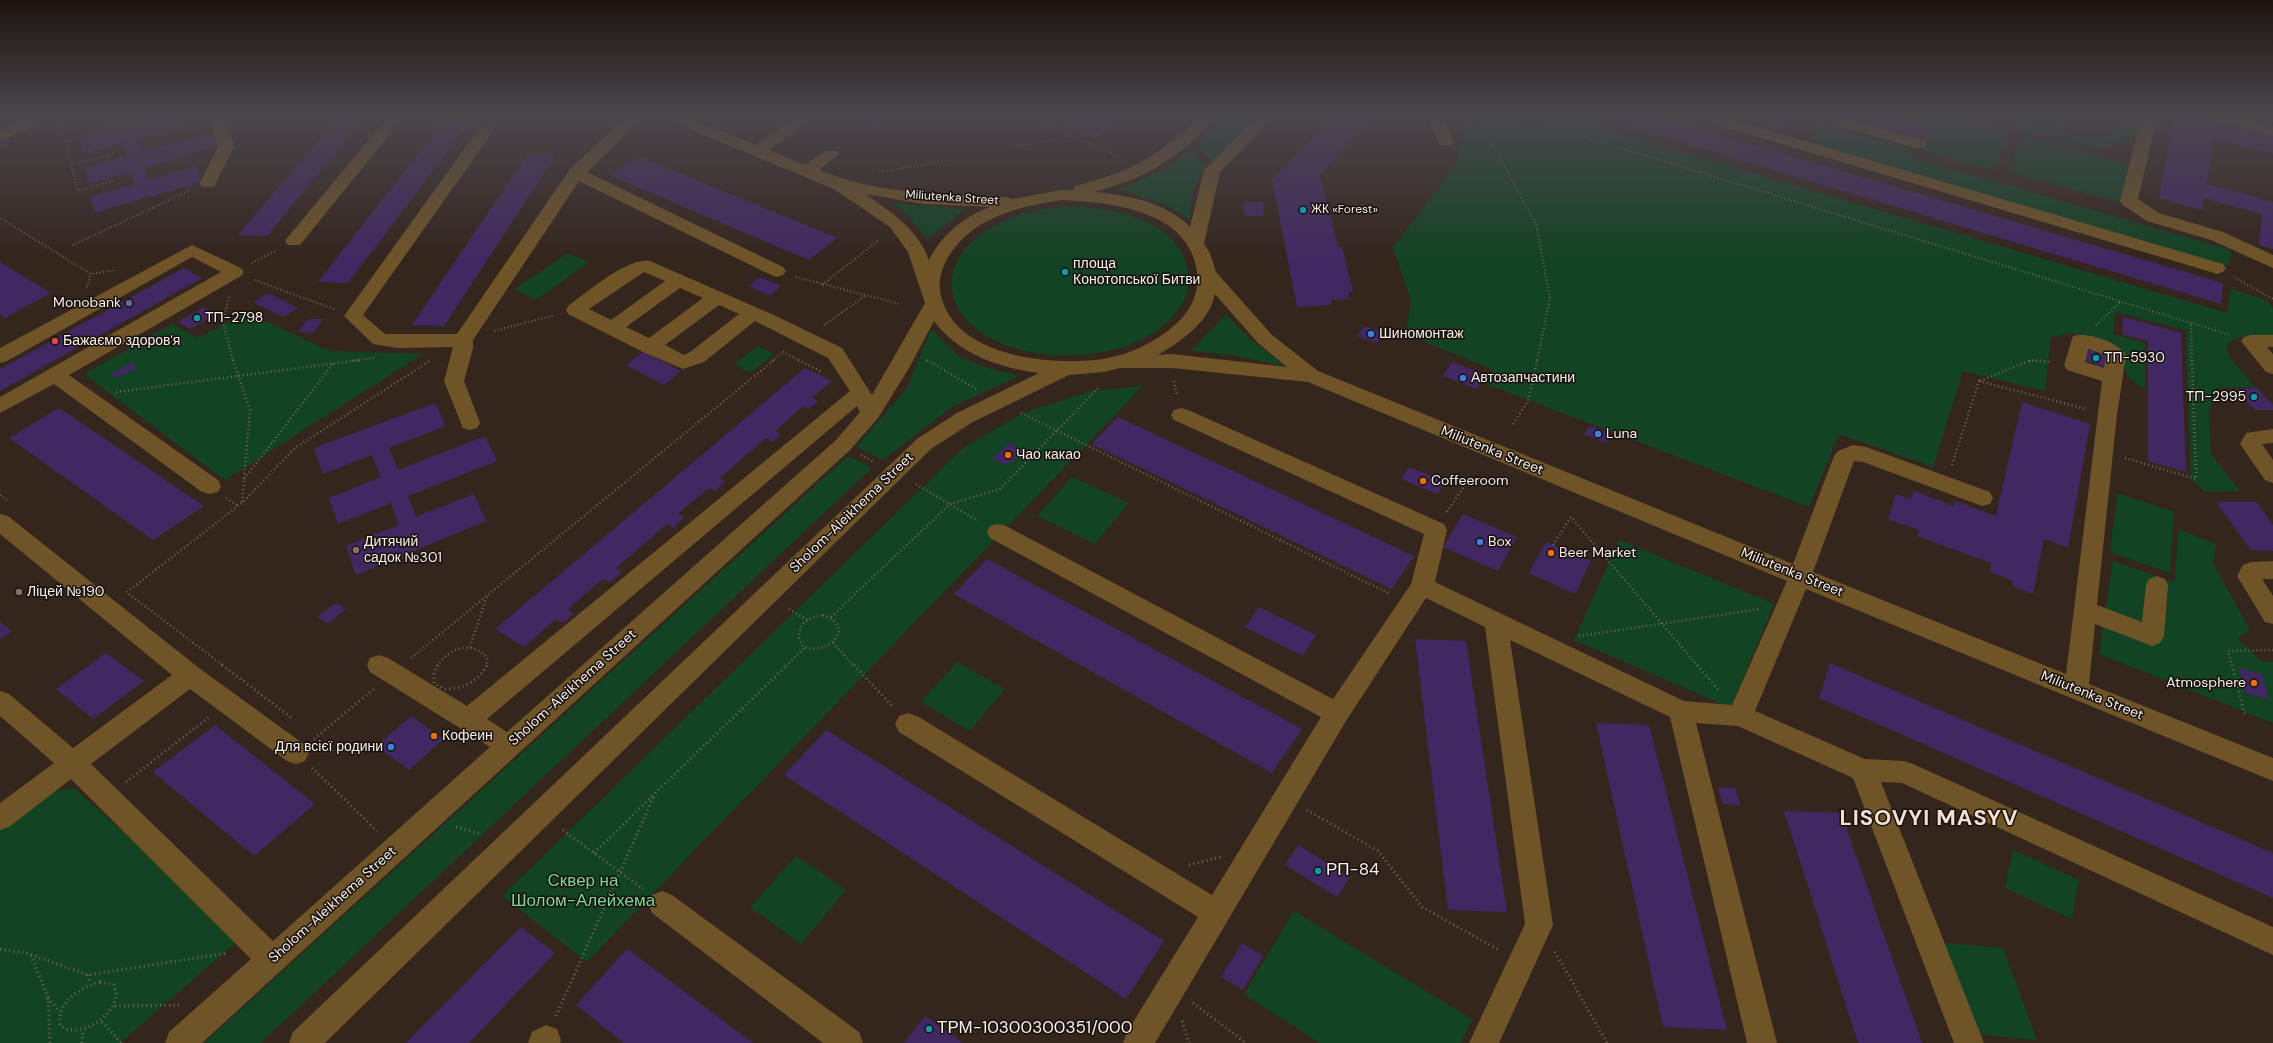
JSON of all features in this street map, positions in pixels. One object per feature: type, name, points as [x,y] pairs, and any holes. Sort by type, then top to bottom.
[{"type":"street","points":[[208,183],[218,163]]},
{"type":"street","points":[[294,241],[358,163]]},
{"type":"street","points":[[463,163],[353,316],[380,340],[398,342],[463,340]]},
{"type":"street","points":[[470,423],[454,381],[463,348],[463,340],[576,173],[587,163]]},
{"type":"street","name":"Miliutenka Street","points":[[786,163],[840,185],[896,223],[917,251],[932,298]]},
{"type":"street","points":[[807,171],[819,163]]},
{"type":"street","points":[[1061,195],[1102,196],[1140,205],[1173,221],[1196,243],[1205,259],[1208,275],[1204,301],[1187,326],[1158,347],[1121,362],[1093,367],[1064,369],[1021,364],[983,352],[954,333],[932,298],[931,274],[944,246],[970,223],[991,211],[1017,202],[1061,195],[1112,182],[1140,171],[1154,163]]},
{"type":"street","points":[[1196,243],[1204,198],[1212,170],[1219,163]]},
{"type":"street","points":[[1914,163],[2217,268]]},
{"type":"street","points":[[2138,163],[2129,201],[2153,217],[2217,236],[2273,262]]},
{"type":"street","points":[[576,173],[777,271]]},
{"type":"street","name":"Miliutenka Street","points":[[840,185],[924,199],[1017,202]]},
{"type":"street","points":[[0,356],[192,250],[235,272]]},
{"type":"street","points":[[753,313],[691,361],[683,362],[575,310],[639,266],[649,267],[753,313],[835,353],[861,392],[871,413]]},
{"type":"street","points":[[0,406],[235,272]]},
{"type":"street","name":"Miliutenka Street","points":[[1208,275],[1265,339],[1311,376]]},
{"type":"street","points":[[612,328],[679,280]]},
{"type":"street","points":[[650,347],[716,297]]},
{"type":"street","name":"Sholom-Aleikhema Street","points":[[180,1043],[843,445],[871,413],[911,347],[932,298]]},
{"type":"street","points":[[2076,689],[2103,451],[2113,378],[2116,353],[2110,349],[2080,340],[2074,365],[2113,378]]},
{"type":"street","points":[[2251,341],[2273,341]]},
{"type":"street","points":[[2251,341],[2273,367]]},
{"type":"street","name":"Miliutenka Street","points":[[1121,362],[1172,362],[1311,376],[2273,770]]},
{"type":"street","name":"Sholom-Aleikhema Street","points":[[304,1043],[924,444],[964,418],[997,400],[1064,369]]},
{"type":"street","points":[[54,374],[210,486]]},
{"type":"street","points":[[467,721],[861,392]]},
{"type":"street","points":[[1138,1043],[1173,988],[1216,913],[1337,713],[1422,586],[1436,530],[1181,415]]},
{"type":"street","points":[[2273,436],[2253,438],[2250,444],[2273,475]]},
{"type":"street","points":[[1740,716],[1800,576],[1845,456],[1853,453],[1866,455],[1982,498]]},
{"type":"street","points":[[6,514],[190,675],[296,753]]},
{"type":"street","points":[[998,532],[1337,713]]},
{"type":"street","points":[[2273,570],[2251,571],[2248,576],[2273,615]]},
{"type":"street","points":[[2085,610],[2152,636],[2157,585]]},
{"type":"street","points":[[1422,586],[1681,711],[1740,716],[1863,770],[1904,772],[2273,941]]},
{"type":"street","points":[[1484,1043],[1539,925],[1496,622]]},
{"type":"street","points":[[385,670],[509,746]]},
{"type":"street","points":[[0,818],[72,762],[190,675]]},
{"type":"street","points":[[0,701],[72,762],[272,960]]},
{"type":"street","points":[[1681,711],[1762,1043]]},
{"type":"street","points":[[908,724],[1216,913]]},
{"type":"street","points":[[1863,770],[1968,1043]]},
{"type":"street","points":[[662,904],[848,1043]]},
{"type":"path","points":[[81,163],[72,165],[78,191],[116,180]]},
{"type":"path","points":[[880,172],[933,163]]},
{"type":"path","points":[[1503,163],[1536,224],[1550,298],[1528,401],[1513,424]]},
{"type":"path","points":[[1670,163],[2251,341]]},
{"type":"path","points":[[73,245],[208,183]]},
{"type":"path","points":[[0,218],[91,274]]},
{"type":"path","points":[[822,285],[879,240]]},
{"type":"path","points":[[242,503],[250,410],[237,375],[224,322],[235,272],[294,241]]},
{"type":"path","points":[[2217,268],[2272,298]]},
{"type":"path","points":[[777,271],[822,285],[900,304]]},
{"type":"path","points":[[235,272],[353,316]]},
{"type":"path","points":[[2080,340],[2121,300]]},
{"type":"path","points":[[127,592],[242,503],[295,448],[463,340],[575,310]]},
{"type":"path","points":[[2103,451],[2196,479],[2191,323]]},
{"type":"path","points":[[911,347],[922,356],[997,400],[1398,598]]},
{"type":"path","points":[[378,832],[296,753],[317,736],[385,670],[487,596],[783,352],[826,374]]},
{"type":"path","points":[[86,397],[237,375],[381,358]]},
{"type":"path","points":[[1946,485],[1979,382],[2031,360],[2074,365]]},
{"type":"path","points":[[244,479],[334,364]]},
{"type":"path","points":[[1979,382],[2108,415]]},
{"type":"path","points":[[831,617],[950,504],[1000,489],[1100,386]]},
{"type":"path","points":[[858,454],[878,464]]},
{"type":"path","points":[[1436,530],[1472,476]]},
{"type":"path","points":[[916,484],[998,532]]},
{"type":"path","points":[[0,495],[6,514]]},
{"type":"path","points":[[1554,545],[1571,517],[1740,716]]},
{"type":"path","points":[[120,587],[298,722]]},
{"type":"path","points":[[470,647],[487,596]]},
{"type":"path","points":[[1576,637],[1788,605]]},
{"type":"path","points":[[789,609],[807,620]]},
{"type":"path","points":[[823,616],[831,617],[840,627],[838,635],[833,643],[823,648],[813,649],[804,646],[799,641],[798,634],[801,626],[807,620],[823,616]]},
{"type":"path","points":[[833,643],[908,724]]},
{"type":"path","points":[[594,853],[804,646]]},
{"type":"path","points":[[470,647],[485,653],[488,659],[487,666],[483,674],[465,687],[453,690],[442,689],[435,683],[433,676],[434,668],[440,659],[449,652],[470,647]]},
{"type":"path","points":[[2245,716],[2228,652],[2273,650]]},
{"type":"path","points":[[107,797],[228,703]]},
{"type":"path","points":[[310,732],[317,736]]},
{"type":"path","points":[[544,1042],[655,793]]},
{"type":"path","points":[[1286,798],[1378,851],[1422,908],[1522,963]]},
{"type":"path","points":[[452,826],[483,834]]},
{"type":"path","points":[[563,830],[662,904]]},
{"type":"path","points":[[1154,875],[1256,847]]},
{"type":"path","points":[[1539,925],[1607,1043]]},
{"type":"path","points":[[0,949],[30,955],[88,975],[236,951]]},
{"type":"path","points":[[30,955],[48,998],[60,1012]]},
{"type":"path","points":[[88,975],[90,984]]},
{"type":"path","points":[[100,982],[114,985],[117,991],[114,1006],[102,1022],[83,1031],[66,1032],[61,1027],[59,1020],[60,1012],[72,996],[90,984],[100,982]]},
{"type":"path","points":[[1173,988],[1246,1043]]},
{"type":"path","points":[[48,998],[50,1043]]},
{"type":"path","points":[[114,1006],[182,1005]]},
{"type":"path","points":[[102,1022],[121,1043]]},
{"type":"path","points":[[82,1043],[83,1031]]},
{"type":"green space","points":[[1174,163],[1204,163],[1206,165],[1192,192],[1190,220],[1169,206],[1120,189],[1166,169]]},
{"type":"green space","points":[[1456,163],[1718,163],[2227,313],[2231,289],[2266,300],[2273,308],[2273,336],[2239,337],[2227,344],[2229,357],[2255,387],[2217,388],[2209,412],[2211,454],[2240,491],[2205,492],[2191,479],[2186,330],[2115,312],[2113,334],[2145,343],[2145,390],[2127,376],[2119,348],[2072,333],[2051,337],[2045,391],[1963,371],[1933,467],[1839,434],[1809,507],[1484,383],[1493,370],[1406,334],[1411,300],[1393,248]]},
{"type":"green space","points":[[1877,163],[1930,163],[2231,250],[2229,266]]},
{"type":"green space","points":[[1964,163],[1997,163],[1994,171]]},
{"type":"green space","points":[[2012,163],[2123,163],[2128,164],[2120,203],[2009,172]]},
{"type":"green space","points":[[893,203],[966,209],[927,239],[913,221]]},
{"type":"green space","points":[[1076,206],[1107,210],[1140,219],[1155,226],[1179,247],[1186,262],[1189,283],[1186,295],[1176,313],[1162,327],[1145,338],[1126,346],[1105,352],[1084,355],[1044,354],[1014,348],[985,335],[972,326],[962,315],[955,301],[952,286],[954,269],[965,249],[980,235],[1005,220],[1019,215],[1047,209]]},
{"type":"green space","points":[[568,253],[589,262],[536,300],[514,289]]},
{"type":"green space","points":[[247,313],[330,351],[423,354],[225,480],[84,374],[172,324],[197,338]]},
{"type":"green space","points":[[1226,314],[1249,338],[1285,366],[1232,355],[1191,351]]},
{"type":"green space","points":[[931,329],[957,355],[984,367],[1019,376],[952,407],[883,460],[856,447],[907,388]]},
{"type":"green space","points":[[758,346],[774,354],[750,373],[734,364]]},
{"type":"green space","name":"Сквер на Шолом-Алейхема","points":[[1143,386],[587,962],[502,896],[962,449],[1023,413],[1091,391]]},
{"type":"green space","points":[[848,456],[872,468],[261,1043],[204,1043]]},
{"type":"green space","points":[[1072,477],[1129,503],[1095,544],[1037,516]]},
{"type":"green space","points":[[2117,493],[2174,512],[2170,573],[2110,552]]},
{"type":"green space","points":[[2178,529],[2216,544],[2213,563],[2250,630],[2237,639],[2263,662],[2273,662],[2273,723],[2099,654],[2113,561],[2175,583]]},
{"type":"green space","points":[[1619,540],[1774,604],[1731,708],[1574,640]]},
{"type":"green space","points":[[957,662],[1005,689],[970,731],[921,702]]},
{"type":"green space","points":[[75,788],[240,939],[120,1043],[0,1043],[0,830],[52,791]]},
{"type":"green space","points":[[2013,850],[2079,880],[2072,919],[2005,888]]},
{"type":"green space","points":[[796,856],[846,890],[801,944],[750,907]]},
{"type":"green space","points":[[1294,911],[1472,1019],[1461,1043],[1320,1043],[1244,994]]},
{"type":"green space","points":[[1943,943],[2003,948],[2037,1040],[1974,1034]]},
{"type":"building","points":[[104,163],[163,163],[145,168],[148,180],[196,166],[201,182],[94,213],[91,197],[134,184],[131,172],[88,184],[85,168]]},
{"type":"building","points":[[300,163],[327,163],[267,236],[238,235]]},
{"type":"building","points":[[411,163],[439,163],[348,283],[318,282]]},
{"type":"building","points":[[522,163],[551,163],[444,326],[412,325]]},
{"type":"building","points":[[628,163],[654,163],[837,238],[809,260],[609,175]]},
{"type":"building","name":"ЖК «Forest»","points":[[1288,163],[1332,163],[1320,175],[1338,247],[1342,247],[1353,292],[1348,292],[1350,299],[1331,300],[1332,305],[1297,307],[1272,179]]},
{"type":"building","points":[[1749,163],[1813,163],[2223,283],[2221,304]]},
{"type":"building","points":[[2165,163],[2210,163],[2207,184],[2273,202],[2273,249],[2259,245],[2262,214],[2204,198],[2202,210],[2159,198]]},
{"type":"building","points":[[1243,202],[1263,202],[1264,216],[1244,216]]},
{"type":"building","points":[[0,262],[51,293],[5,318],[0,314]]},
{"type":"building","points":[[184,268],[202,278],[0,391],[0,369]]},
{"type":"building","points":[[760,277],[781,286],[770,296],[749,286]]},
{"type":"building","points":[[268,293],[298,308],[283,317],[253,302]]},
{"type":"building","name":"ТП-2798","points":[[204,307],[216,315],[190,329],[178,322]]},
{"type":"building","points":[[2123,317],[2181,333],[2186,472],[2148,461],[2148,341],[2122,334]]},
{"type":"building","points":[[308,319],[323,319],[313,333],[298,332]]},
{"type":"building","name":"Шиномонтаж","points":[[1364,326],[1385,333],[1377,343],[1357,336]]},
{"type":"building","name":"ТП-5930","points":[[2083,348],[2113,358],[2110,369],[2080,359]]},
{"type":"building","points":[[643,352],[681,371],[664,385],[626,365]]},
{"type":"building","points":[[1452,362],[1486,375],[1477,389],[1443,376]]},
{"type":"building","points":[[131,363],[137,368],[117,378],[111,374]]},
{"type":"building","points":[[805,368],[832,381],[812,398],[818,401],[809,409],[803,406],[775,431],[781,434],[772,442],[766,438],[720,478],[725,482],[715,491],[709,488],[678,514],[685,517],[673,528],[667,524],[616,568],[622,572],[610,582],[603,579],[571,606],[568,610],[574,613],[563,623],[556,619],[524,647],[495,629]]},
{"type":"building","name":"ТП-2995","points":[[2257,388],[2273,405],[2273,410],[2255,410],[2235,389]]},
{"type":"building","points":[[2022,402],[2090,424],[2068,548],[2044,539],[2033,594],[2012,586],[2013,581],[1990,572],[1991,563],[1917,536],[1919,530],[1888,519],[1896,494],[1911,499],[1914,491],[1954,506],[1955,501],[1996,516]]},
{"type":"building","points":[[435,403],[446,426],[389,448],[398,470],[485,436],[497,461],[408,496],[416,517],[474,494],[486,521],[356,575],[346,546],[399,525],[391,503],[338,524],[329,498],[381,477],[372,455],[323,474],[314,448]]},
{"type":"building","points":[[59,408],[204,506],[153,540],[9,438]]},
{"type":"building","points":[[1118,417],[1414,556],[1392,589],[1092,444]]},
{"type":"building","name":"Luna","points":[[1590,426],[1611,434],[1606,443],[1584,434]]},
{"type":"building","name":"Чао какао","points":[[1010,443],[1024,451],[1006,466],[992,458]]},
{"type":"building","name":"Coffeeroom","points":[[1409,467],[1445,482],[1437,494],[1401,479]]},
{"type":"building","points":[[2216,502],[2256,502],[2273,525],[2273,551],[2251,550]]},
{"type":"building","name":"Box","points":[[1463,514],[1517,537],[1498,571],[1443,547]]},
{"type":"building","points":[[1546,542],[1591,561],[1575,594],[1529,573]]},
{"type":"building","points":[[987,559],[1302,729],[1272,773],[954,594]]},
{"type":"building","points":[[336,603],[346,609],[327,624],[317,617]]},
{"type":"building","points":[[1259,607],[1316,635],[1303,656],[1245,627]]},
{"type":"building","points":[[0,622],[12,631],[0,639]]},
{"type":"building","points":[[1415,639],[1466,641],[1507,912],[1448,910]]},
{"type":"building","points":[[106,653],[144,681],[93,719],[56,689]]},
{"type":"building","points":[[1830,663],[2273,853],[2273,898],[1819,698]]},
{"type":"building","name":"Atmosphere","points":[[2239,668],[2262,674],[2269,699],[2245,693]]},
{"type":"building","points":[[411,716],[444,739],[409,770],[376,746]]},
{"type":"building","points":[[1596,723],[1649,725],[1727,1030],[1663,1027]]},
{"type":"building","points":[[215,725],[315,804],[254,856],[153,772]]},
{"type":"building","points":[[826,730],[1164,941],[1126,999],[784,775]]},
{"type":"building","points":[[1718,788],[1735,788],[1740,805],[1723,804]]},
{"type":"building","points":[[1784,811],[1841,813],[1922,1043],[1858,1043]]},
{"type":"building","name":"РП-84","points":[[1298,845],[1350,877],[1337,897],[1285,865]]},
{"type":"building","points":[[521,927],[555,953],[469,1043],[406,1043]]},
{"type":"building","points":[[1242,943],[1263,956],[1243,990],[1221,977]]},
{"type":"building","points":[[627,949],[753,1043],[624,1043],[576,1005]]},
{"type":"building","name":"ТРМ-10300300351/000","points":[[925,1016],[963,1043],[904,1043]]},
{"type":"place","name":"ЖК «Forest»","points":[[1303,210]]},
{"type":"place","name":"площа Конотопської Битви","points":[[1065,272]]},
{"type":"place","name":"Monobank","points":[[129,303]]},
{"type":"place","name":"ТП-2798","points":[[197,318]]},
{"type":"place","name":"Шиномонтаж","points":[[1371,334]]},
{"type":"place","name":"Бажаємо здоров'я","points":[[55,341]]},
{"type":"place","name":"ТП-5930","points":[[2096,358]]},
{"type":"place","name":"Автозапчастини","points":[[1463,378]]},
{"type":"place","name":"ТП-2995","points":[[2254,397]]},
{"type":"place","name":"Luna","points":[[1598,434]]},
{"type":"place","name":"Чао какао","points":[[1008,455]]},
{"type":"place","name":"Coffeeroom","points":[[1423,481]]},
{"type":"place","name":"Box","points":[[1480,542]]},
{"type":"place","name":"Дитячий садок №301","points":[[356,550]]},
{"type":"place","name":"Beer Market","points":[[1551,553]]},
{"type":"place","name":"Ліцей №190","points":[[19,592]]},
{"type":"place","name":"Atmosphere","points":[[2254,683]]},
{"type":"place","name":"Кофеин","points":[[434,736]]},
{"type":"place","name":"Для всієї родини","points":[[391,747]]},
{"type":"place","name":"РП-84","points":[[1318,871]]},
{"type":"place","name":"ТРМ-10300300351/000","points":[[929,1029]]},
{"type":"district","name":"LISOVYI MASYV","points":[[1929,819]]}]
